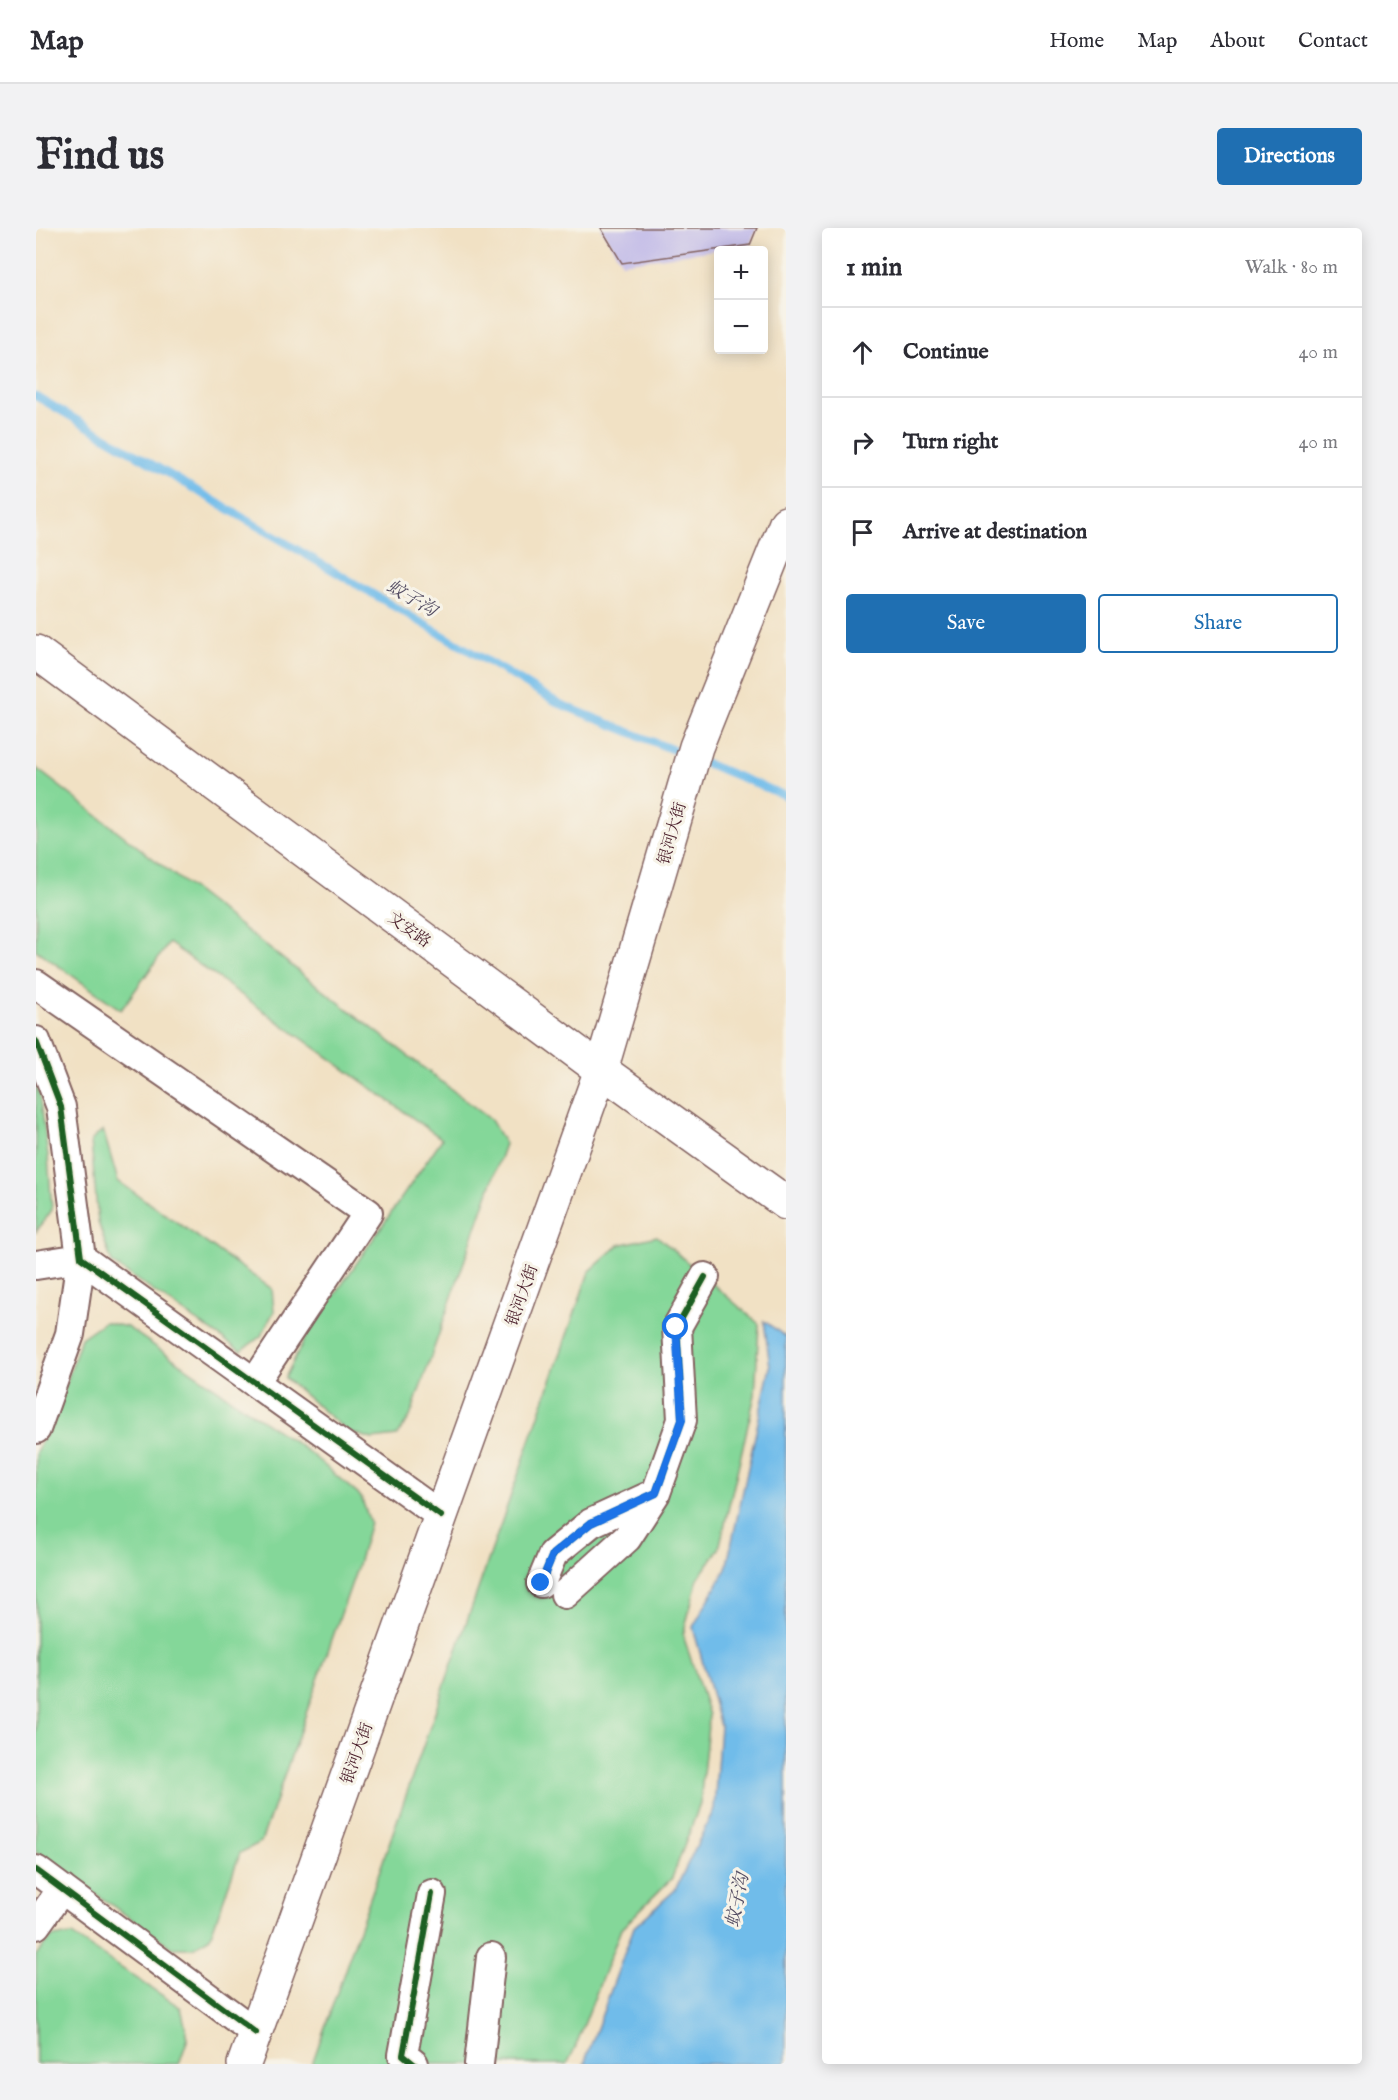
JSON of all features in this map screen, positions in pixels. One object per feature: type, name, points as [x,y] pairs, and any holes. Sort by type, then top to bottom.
[{"type":"main road","name":"银河大街","points":[[244,2064],[601,1070],[693,758],[786,523]]},
{"type":"main road","name":"文安路","points":[[36,652],[601,1070],[786,1203]]},
{"type":"street","points":[[36,984],[368,1213],[255,1382]]},
{"type":"street","points":[[36,1041],[61,1107],[81,1258],[70,1334],[36,1429]]},
{"type":"street","points":[[36,1265],[81,1258],[441,1516]]},
{"type":"street","points":[[656,1493],[591,1523],[553,1554],[553,1589],[627,1538],[656,1493],[682,1420],[676,1327],[705,1277]]},
{"type":"street","points":[[36,1870],[256,2033]]},
{"type":"street","points":[[36,1925],[62,1889]]},
{"type":"street","points":[[406,2061],[432,1894]]},
{"type":"street","points":[[478,2064],[491,1957]]},
{"type":"green space","points":[[36,768],[491,1120],[505,1144],[410,1417],[397,1436],[372,1439],[347,1431],[285,1378],[305,1338],[442,1139],[169,943],[121,1010],[36,950]]},
{"type":"green space","points":[[36,1085],[40,1094],[48,1156],[52,1210],[36,1232]]},
{"type":"green space","points":[[103,1130],[118,1181],[272,1289],[274,1311],[261,1336],[241,1351],[112,1263],[98,1222],[91,1141]]},
{"type":"green space","points":[[657,1236],[759,1324],[755,1395],[719,1549],[698,1578],[683,1635],[709,1715],[700,1804],[672,1878],[621,1929],[567,2064],[312,2064],[589,1272],[619,1245]]},
{"type":"green space","points":[[104,1322],[127,1327],[310,1453],[361,1497],[370,1522],[357,1568],[261,1842],[240,1853],[210,1937],[193,1948],[173,1948],[36,1852],[36,1452],[56,1415],[81,1338]]},
{"type":"green space","points":[[72,1935],[181,2008],[188,2038],[179,2064],[36,2064],[36,1955],[52,1937]]},
{"type":"water","points":[[764,1321],[786,1337],[786,2064],[584,2064],[634,1927],[675,1890],[714,1809],[720,1726],[693,1627],[726,1569],[770,1367]]},
{"type":"building","points":[[601,228],[757,228],[750,245],[714,246],[714,250],[622,263]]},
{"type":"waterway","name":"蚊子沟","points":[[36,396],[560,704],[686,755]]},
{"type":"waterway","name":"蚊子沟","points":[[698,760],[786,796]]},
{"type":"cycle path","points":[[36,1041],[61,1107],[81,1258],[441,1516]]},
{"type":"cycle path","points":[[541,1583],[553,1554],[591,1523],[656,1493],[682,1420],[677,1327],[705,1277]]},
{"type":"cycle path","points":[[36,1870],[256,2033]]},
{"type":"cycle path","points":[[414,2064],[403,2055],[432,1894]]},
{"type":"route","points":[[541,1583],[553,1554],[591,1523],[656,1493],[682,1420],[676,1327]]}]
